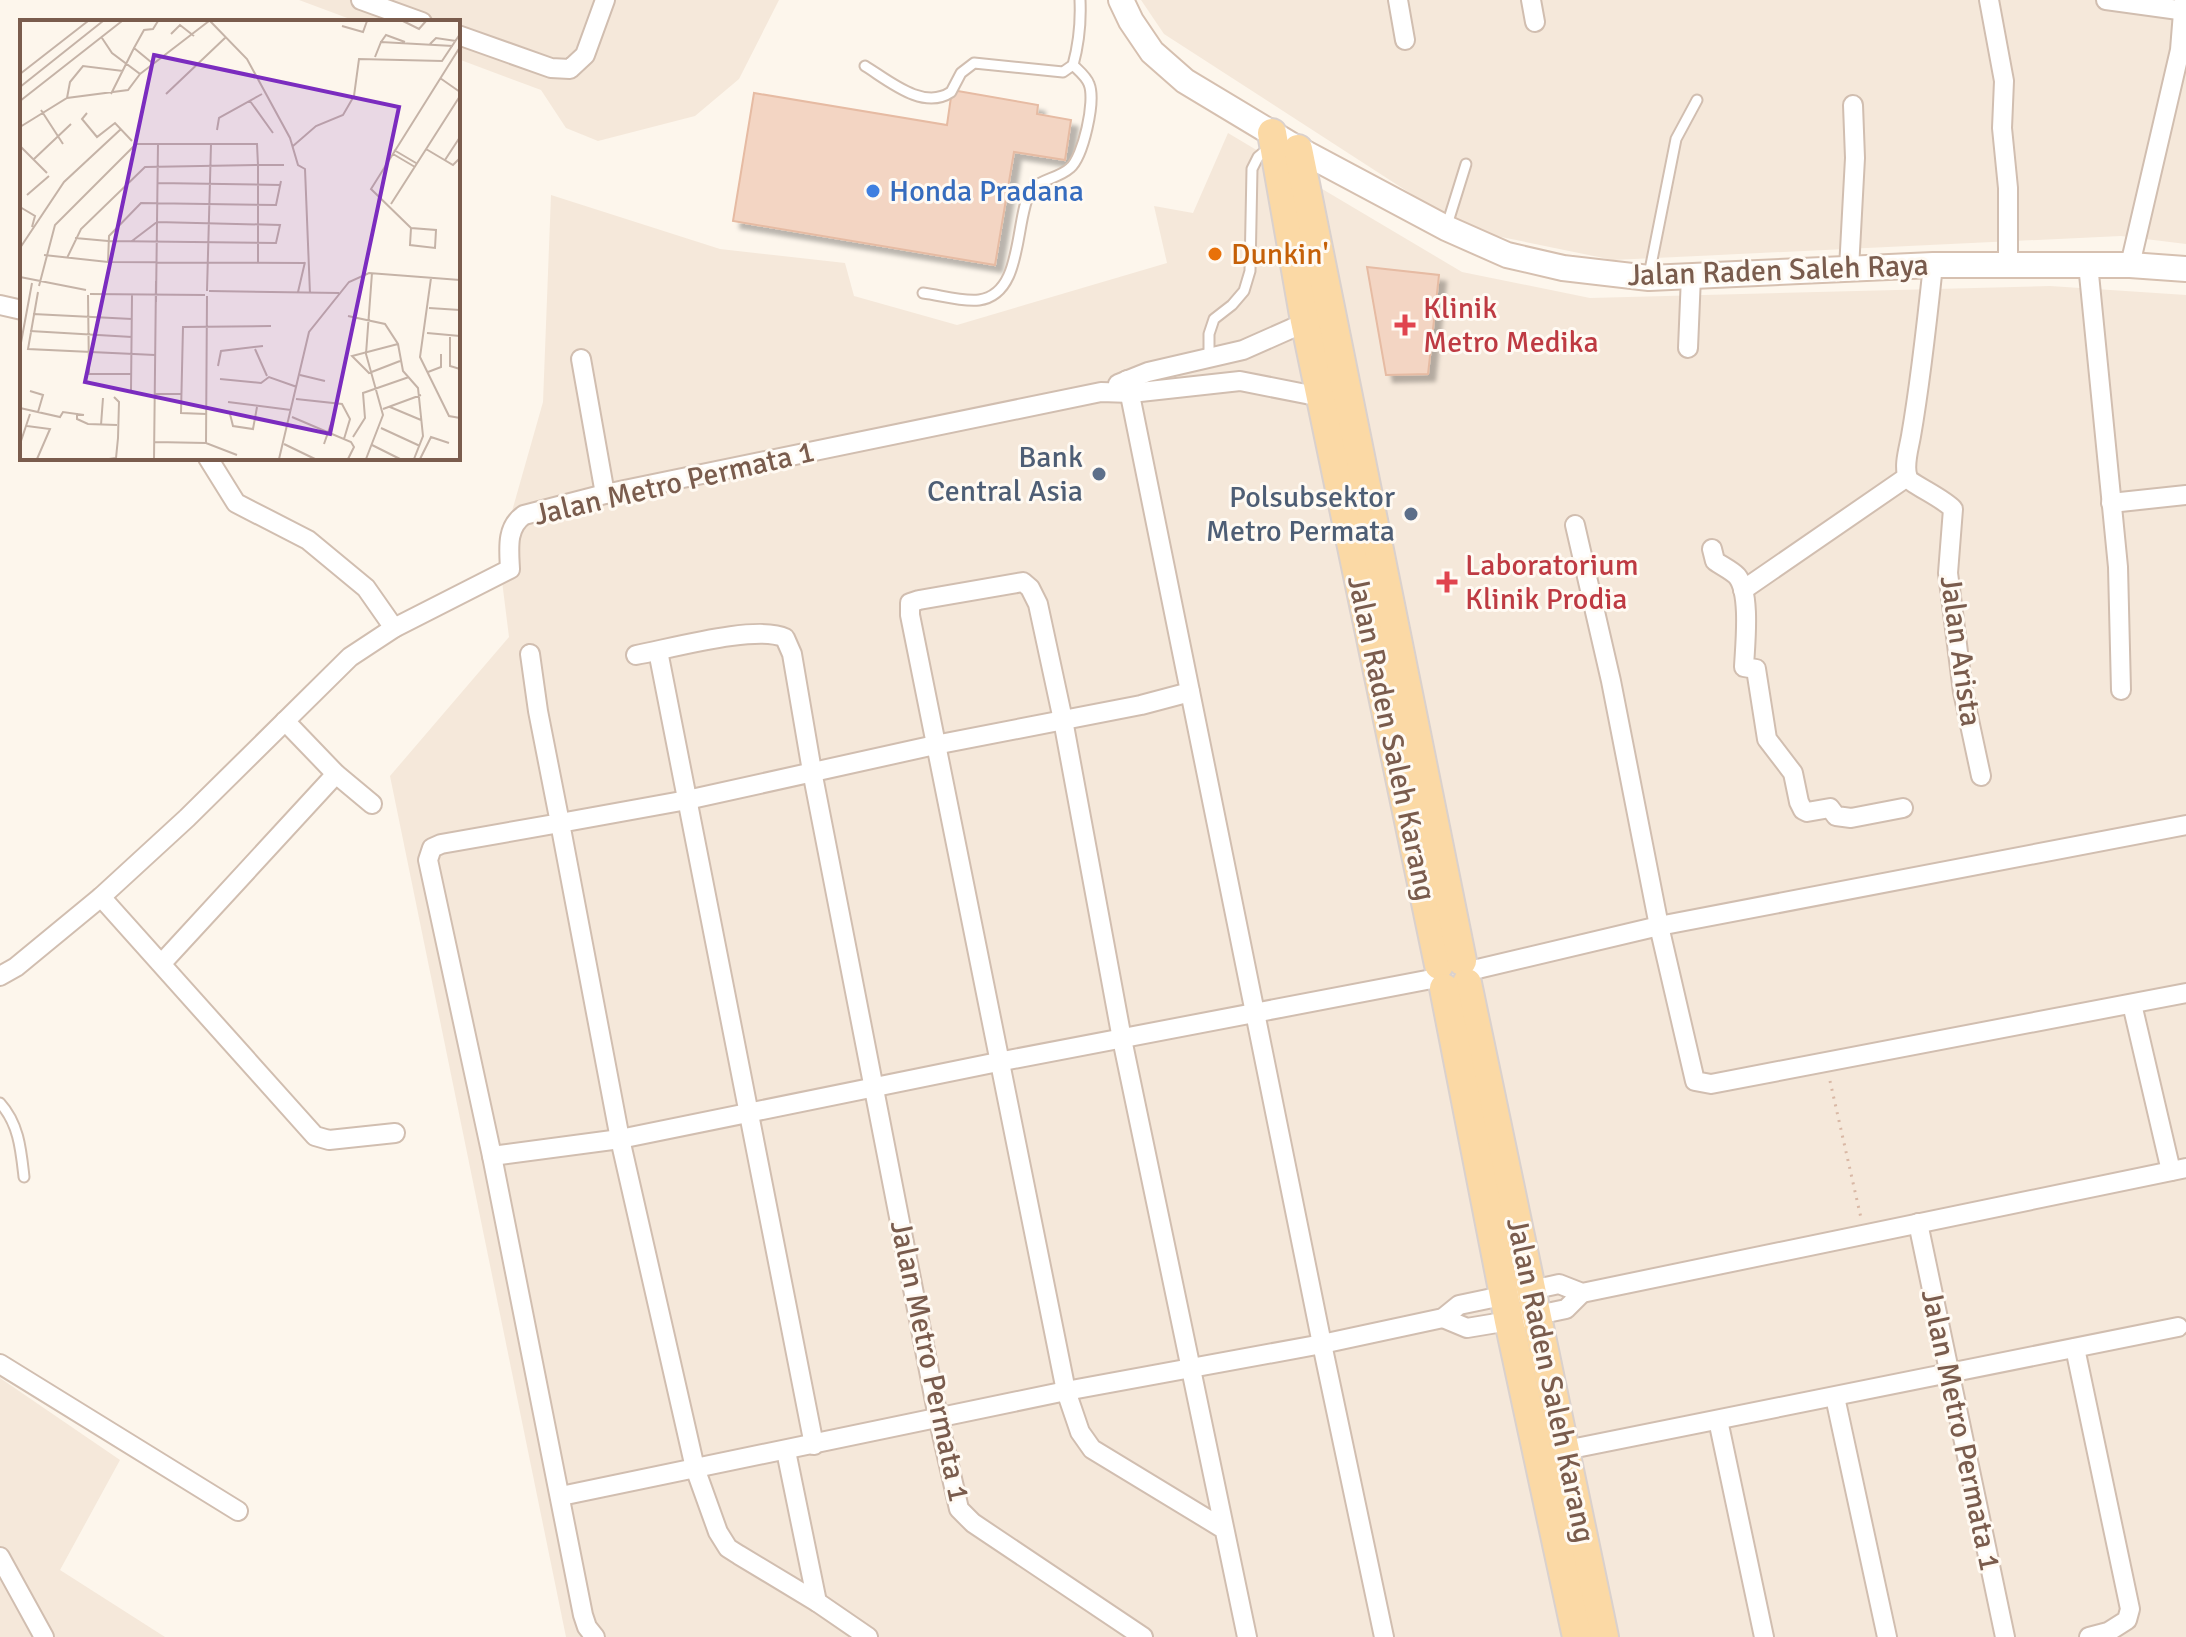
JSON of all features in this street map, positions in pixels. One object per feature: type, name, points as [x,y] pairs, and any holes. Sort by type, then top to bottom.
[{"type":"main road","name":"Jalan Raden Saleh Raya","points":[[1121,0],[1152,52],[1185,81],[1281,142],[1446,228],[1507,255],[1563,268],[1649,278],[1933,265],[2088,264],[2186,269]]},
{"type":"main road","name":"Jalan Raden Saleh Karang","points":[[1281,142],[1453,974],[1535,1302],[1604,1637]]},
{"type":"main road","name":"Jalan Raden Saleh Karang","points":[[1453,974],[1507,1308],[1577,1637]]},
{"type":"street","points":[[361,0],[416,20]]},
{"type":"street","points":[[460,36],[551,68],[570,69],[585,55],[605,0]]},
{"type":"street","points":[[1398,0],[1405,40]]},
{"type":"street","points":[[1531,0],[1535,22]]},
{"type":"street","points":[[1989,0],[2004,81],[2002,128],[2008,188],[2008,265]]},
{"type":"street","points":[[2106,0],[2184,7],[2180,50],[2130,265]]},
{"type":"street","points":[[1849,269],[1855,158],[1853,105]]},
{"type":"street","points":[[2088,264],[2118,567],[2121,690]]},
{"type":"street","points":[[1743,590],[1907,477],[1933,265]]},
{"type":"street","points":[[1688,348],[1691,276]]},
{"type":"street","points":[[0,305],[20,310]]},
{"type":"street","name":"Jalan Metro Permata 1","points":[[1129,386],[1148,372],[1243,350],[1318,318]]},
{"type":"street","points":[[581,359],[605,494]]},
{"type":"street","name":"Jalan Metro Permata 1","points":[[0,976],[16,967],[101,897],[187,818],[350,657],[394,628],[510,569],[510,535],[515,521],[524,515],[605,494],[1129,386],[1240,381],[1333,394]]},
{"type":"street","points":[[1129,386],[1254,1013],[1384,1637]]},
{"type":"street","points":[[209,460],[236,503],[308,540],[366,588],[394,628]]},
{"type":"street","name":"Jalan Arista","points":[[1907,477],[1912,483],[1936,494],[1953,509],[1948,573],[1963,692],[1981,776]]},
{"type":"street","points":[[2111,503],[2186,495]]},
{"type":"street","points":[[1575,525],[1611,681],[1659,926],[1695,1081],[1711,1084],[2186,993]]},
{"type":"street","points":[[1712,549],[1715,561],[1734,572],[1740,580],[1746,633],[1744,667],[1756,669],[1767,739],[1793,773],[1803,810],[1830,808],[1836,816],[1851,818],[1903,808]]},
{"type":"street","points":[[1222,1528],[1092,1449],[1080,1432],[1066,1391],[909,608],[910,603],[919,600],[1019,582],[1027,584],[1038,604],[1063,720],[1122,1039],[1247,1637]]},
{"type":"street","name":"Jalan Metro Permata 1","points":[[636,655],[747,634],[776,633],[785,638],[792,654],[873,1088],[959,1509],[965,1518],[1143,1637]]},
{"type":"street","points":[[658,651],[814,1445]]},
{"type":"street","points":[[530,654],[538,711],[620,1139],[695,1468],[718,1532],[728,1548],[868,1637]]},
{"type":"street","points":[[595,1637],[583,1615],[492,1156],[430,869],[429,854],[432,848],[687,800],[1190,692]]},
{"type":"street","points":[[285,721],[336,774],[372,804]]},
{"type":"street","points":[[162,963],[336,774]]},
{"type":"street","points":[[492,1156],[620,1139],[1453,974],[1659,926],[2186,825]]},
{"type":"street","points":[[101,897],[315,1136],[329,1140],[395,1133]]},
{"type":"street","points":[[1507,1308],[1535,1302],[1566,1309],[1582,1293],[2178,1169],[2132,1004]]},
{"type":"street","name":"Jalan Metro Permata 1","points":[[1918,1223],[2005,1637]]},
{"type":"street","points":[[561,1496],[1066,1391],[1189,1370],[1443,1318],[1467,1328],[1507,1308],[1535,1302],[1559,1284],[1582,1293]]},
{"type":"street","points":[[1566,1450],[2178,1327]]},
{"type":"street","points":[[2075,1348],[2130,1609],[2127,1620],[2108,1632],[2089,1637]]},
{"type":"street","points":[[0,1364],[238,1511]]},
{"type":"street","points":[[1835,1397],[1887,1637]]},
{"type":"street","points":[[1718,1420],[1764,1637]]},
{"type":"street","points":[[786,1451],[817,1602]]},
{"type":"street","points":[[0,1557],[44,1637]]},
{"type":"lane","points":[[865,66],[904,92],[937,98],[951,92],[961,73],[974,63],[1063,72],[1073,65],[1081,22],[1080,0]]},
{"type":"lane","points":[[923,293],[980,300],[1003,288],[1011,271],[1031,189],[1070,168],[1079,154],[1089,115],[1091,91],[1084,75],[1073,65]]},
{"type":"lane","points":[[1649,278],[1676,139],[1697,100]]},
{"type":"lane","points":[[1209,358],[1209,334],[1214,319],[1244,291],[1250,271],[1252,169],[1258,157],[1281,142]]},
{"type":"lane","points":[[1446,228],[1466,164]]},
{"type":"lane","points":[[0,1103],[14,1122],[24,1177]]},
{"type":"path","points":[[1826,1062],[1864,1234]]},
{"type":"shaded area","points":[[299,0],[779,0],[739,79],[695,116],[598,141],[566,128],[541,90],[460,60],[460,20],[353,20]]},
{"type":"shaded area","points":[[1141,0],[2186,0],[2186,244],[2121,236],[1613,260],[1467,230],[1164,34]]},
{"type":"shaded area","points":[[1228,133],[1462,272],[1590,298],[2050,286],[2186,295],[2186,1637],[566,1637],[390,776],[509,637],[499,557],[543,402],[551,195],[720,249],[845,263],[854,296],[957,325],[1167,263],[1154,206],[1193,213]]},
{"type":"shaded area","points":[[0,1378],[120,1460],[60,1570],[165,1637],[0,1637]]},
{"type":"building","name":"Honda Pradana","points":[[952,90],[1038,105],[1037,114],[1071,120],[1065,160],[1014,152],[995,265],[733,221],[754,93],[947,125]]},
{"type":"building","name":"Klinik Metro Medika","points":[[1367,267],[1439,275],[1428,374],[1386,375]]},
{"type":"place","name":"Honda Pradana","points":[[873,191]]},
{"type":"place","name":"Dunkin'","points":[[1215,254]]},
{"type":"place","name":"Klinik Metro Medika","points":[[1405,325]]},
{"type":"place","name":"Bank Central Asia","points":[[1099,474]]},
{"type":"place","name":"Polsubsektor Metro Permata","points":[[1411,514]]},
{"type":"place","name":"Laboratorium Klinik Prodia","points":[[1447,582]]}]
